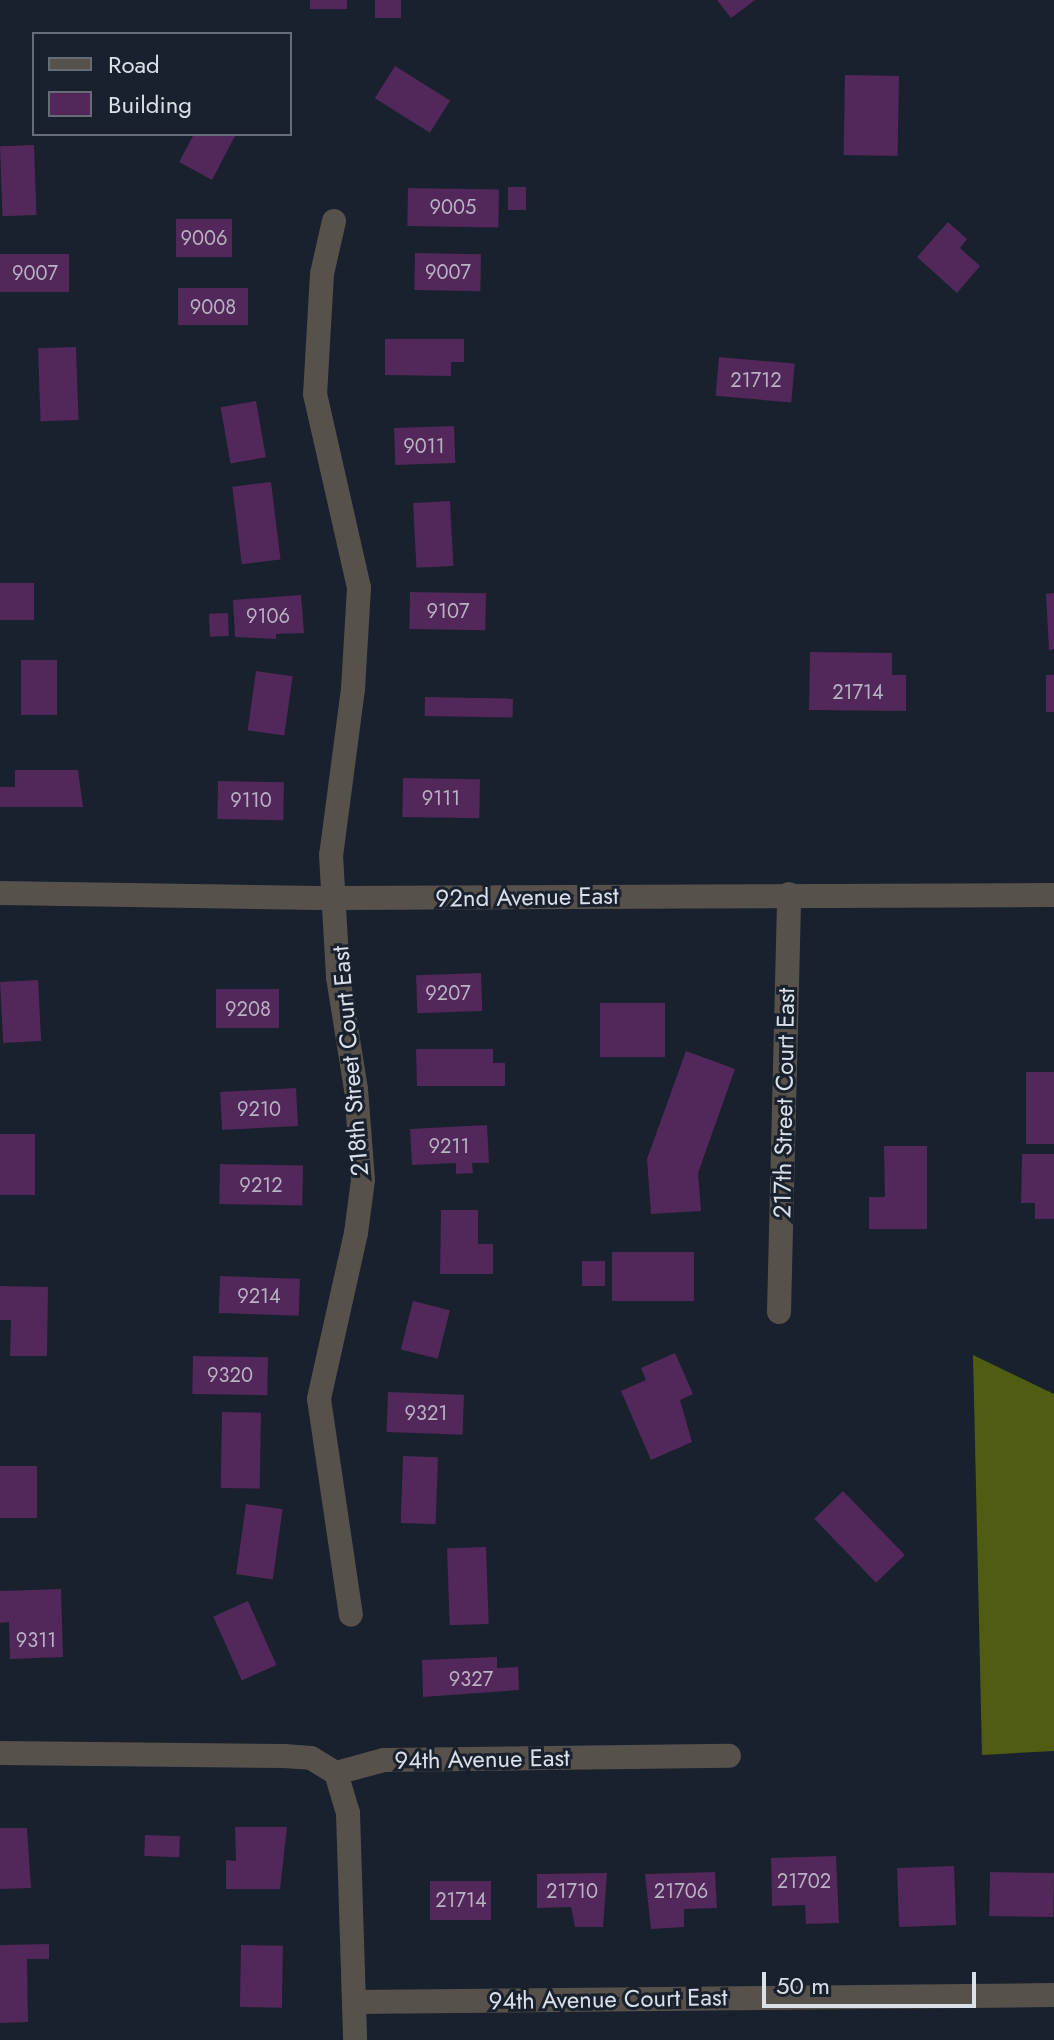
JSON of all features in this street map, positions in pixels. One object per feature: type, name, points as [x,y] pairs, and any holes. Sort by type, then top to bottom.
[{"type":"street","name":"218th Street Court East","points":[[334,221],[322,274],[315,394],[359,588],[353,689],[331,855],[337,898],[338,977],[363,1180],[356,1233],[319,1399],[351,1615]]},
{"type":"street","name":"92nd Avenue East","points":[[0,893],[337,898],[1054,895]]},
{"type":"street","name":"217th Street Court East","points":[[779,1312],[789,894]]},
{"type":"street","points":[[0,1753],[284,1756],[311,1758],[336,1773],[348,1813],[355,2040]]},
{"type":"street","name":"94th Avenue East","points":[[336,1773],[384,1760],[729,1756]]},
{"type":"street","name":"94th Avenue Court East","points":[[355,2002],[1054,1995]]},
{"type":"green space","points":[[973,1355],[1054,1394],[1054,1751],[982,1755]]},
{"type":"building","points":[[310,0],[347,0],[347,9],[310,9]]},
{"type":"building","points":[[375,0],[401,0],[401,18],[375,18]]},
{"type":"building","points":[[717,0],[755,0],[731,18]]},
{"type":"building","points":[[395,66],[450,100],[430,133],[375,98]]},
{"type":"building","points":[[845,75],[899,76],[898,156],[844,155]]},
{"type":"building","points":[[193,136],[235,136],[212,180],[179,162]]},
{"type":"building","points":[[34,145],[36,215],[2,216],[0,146]]},
{"type":"building","points":[[508,187],[526,187],[526,210],[508,210]]},
{"type":"building","points":[[408,188],[499,190],[498,228],[407,226]]},
{"type":"building","points":[[176,219],[232,219],[232,257],[176,257]]},
{"type":"building","points":[[948,222],[967,239],[960,248],[980,266],[957,293],[917,257]]},
{"type":"building","points":[[415,253],[481,254],[480,291],[414,290]]},
{"type":"building","points":[[0,254],[69,254],[69,292],[0,292]]},
{"type":"building","points":[[178,288],[248,288],[248,325],[178,325]]},
{"type":"building","points":[[385,339],[464,339],[464,362],[451,362],[451,376],[385,375]]},
{"type":"building","points":[[76,347],[79,420],[41,421],[38,348]]},
{"type":"building","points":[[719,357],[795,364],[791,402],[716,396]]},
{"type":"building","points":[[256,401],[266,457],[230,463],[221,407]]},
{"type":"building","points":[[454,426],[455,463],[395,465],[394,428]]},
{"type":"building","points":[[271,482],[281,559],[242,564],[232,487]]},
{"type":"building","points":[[450,501],[453,566],[416,568],[413,503]]},
{"type":"building","points":[[0,583],[34,583],[34,620],[0,620]]},
{"type":"building","points":[[410,592],[486,593],[485,630],[409,629]]},
{"type":"building","points":[[1054,593],[1054,649],[1049,650],[1046,594]]},
{"type":"building","points":[[301,595],[304,633],[276,634],[276,639],[235,637],[233,600]]},
{"type":"building","points":[[228,613],[229,636],[210,637],[209,614]]},
{"type":"building","points":[[810,652],[892,653],[892,675],[906,675],[906,711],[809,710]]},
{"type":"building","points":[[21,660],[57,660],[57,715],[21,715]]},
{"type":"building","points":[[256,671],[293,676],[284,736],[248,730]]},
{"type":"building","points":[[1046,675],[1054,675],[1054,712],[1046,712]]},
{"type":"building","points":[[425,697],[513,699],[513,718],[425,716]]},
{"type":"building","points":[[15,770],[78,770],[83,807],[0,807],[0,787],[15,787]]},
{"type":"building","points":[[403,778],[480,779],[479,818],[402,817]]},
{"type":"building","points":[[218,781],[284,782],[283,820],[217,819]]},
{"type":"building","points":[[481,973],[482,1011],[417,1013],[416,975]]},
{"type":"building","points":[[38,980],[41,1041],[3,1043],[0,982]]},
{"type":"building","points":[[216,989],[279,989],[279,1028],[216,1028]]},
{"type":"building","points":[[600,1003],[665,1003],[665,1057],[600,1057]]},
{"type":"building","points":[[416,1049],[493,1049],[493,1063],[505,1063],[505,1086],[417,1086]]},
{"type":"building","points":[[686,1051],[735,1069],[698,1173],[701,1211],[651,1214],[647,1159]]},
{"type":"building","points":[[1026,1072],[1054,1072],[1054,1144],[1026,1144]]},
{"type":"building","points":[[296,1088],[298,1126],[222,1130],[220,1092]]},
{"type":"building","points":[[487,1125],[489,1163],[472,1163],[473,1173],[456,1174],[456,1163],[412,1165],[410,1129]]},
{"type":"building","points":[[0,1134],[35,1134],[35,1195],[0,1195]]},
{"type":"building","points":[[884,1146],[927,1146],[927,1229],[869,1229],[869,1197],[885,1197]]},
{"type":"building","points":[[1022,1154],[1054,1154],[1054,1219],[1035,1219],[1035,1203],[1021,1203]]},
{"type":"building","points":[[220,1164],[303,1165],[302,1205],[219,1204]]},
{"type":"building","points":[[441,1210],[478,1210],[478,1244],[493,1244],[493,1274],[440,1274]]},
{"type":"building","points":[[612,1252],[694,1252],[694,1301],[612,1301]]},
{"type":"building","points":[[582,1261],[605,1261],[605,1286],[582,1286]]},
{"type":"building","points":[[220,1276],[300,1279],[299,1316],[219,1313]]},
{"type":"building","points":[[0,1286],[48,1287],[47,1356],[10,1356],[11,1320],[0,1320]]},
{"type":"building","points":[[413,1301],[450,1310],[438,1359],[401,1350]]},
{"type":"building","points":[[675,1353],[693,1394],[680,1400],[692,1442],[651,1460],[621,1391],[646,1380],[641,1368]]},
{"type":"building","points":[[193,1356],[268,1357],[267,1395],[192,1394]]},
{"type":"building","points":[[388,1392],[464,1395],[463,1435],[387,1432]]},
{"type":"building","points":[[222,1412],[261,1413],[260,1489],[221,1488]]},
{"type":"building","points":[[403,1456],[438,1457],[436,1524],[401,1523]]},
{"type":"building","points":[[0,1466],[37,1466],[37,1518],[0,1518]]},
{"type":"building","points":[[843,1491],[905,1555],[876,1583],[814,1519]]},
{"type":"building","points":[[246,1504],[283,1509],[273,1579],[236,1574]]},
{"type":"building","points":[[486,1547],[489,1624],[450,1625],[447,1548]]},
{"type":"building","points":[[61,1589],[63,1657],[10,1659],[9,1622],[0,1623],[0,1591]]},
{"type":"building","points":[[248,1601],[276,1665],[242,1680],[213,1616]]},
{"type":"building","points":[[497,1657],[497,1668],[518,1667],[519,1690],[423,1697],[422,1660]]},
{"type":"building","points":[[235,1827],[287,1827],[280,1889],[226,1889],[226,1860],[236,1861]]},
{"type":"building","points":[[0,1828],[27,1828],[31,1888],[0,1889]]},
{"type":"building","points":[[145,1835],[180,1836],[179,1857],[144,1856]]},
{"type":"building","points":[[836,1856],[839,1923],[806,1924],[805,1905],[772,1906],[771,1858]]},
{"type":"building","points":[[954,1866],[956,1925],[899,1927],[897,1868]]},
{"type":"building","points":[[715,1872],[717,1908],[684,1909],[684,1927],[651,1929],[645,1874]]},
{"type":"building","points":[[990,1872],[1054,1873],[1053,1917],[989,1916]]},
{"type":"building","points":[[607,1873],[603,1927],[575,1927],[571,1907],[537,1908],[537,1874]]},
{"type":"building","points":[[430,1881],[491,1881],[491,1920],[430,1920]]},
{"type":"building","points":[[49,1944],[49,1959],[27,1959],[28,2022],[0,2023],[0,1945]]},
{"type":"building","points":[[241,1945],[283,1946],[282,2008],[240,2007]]}]
